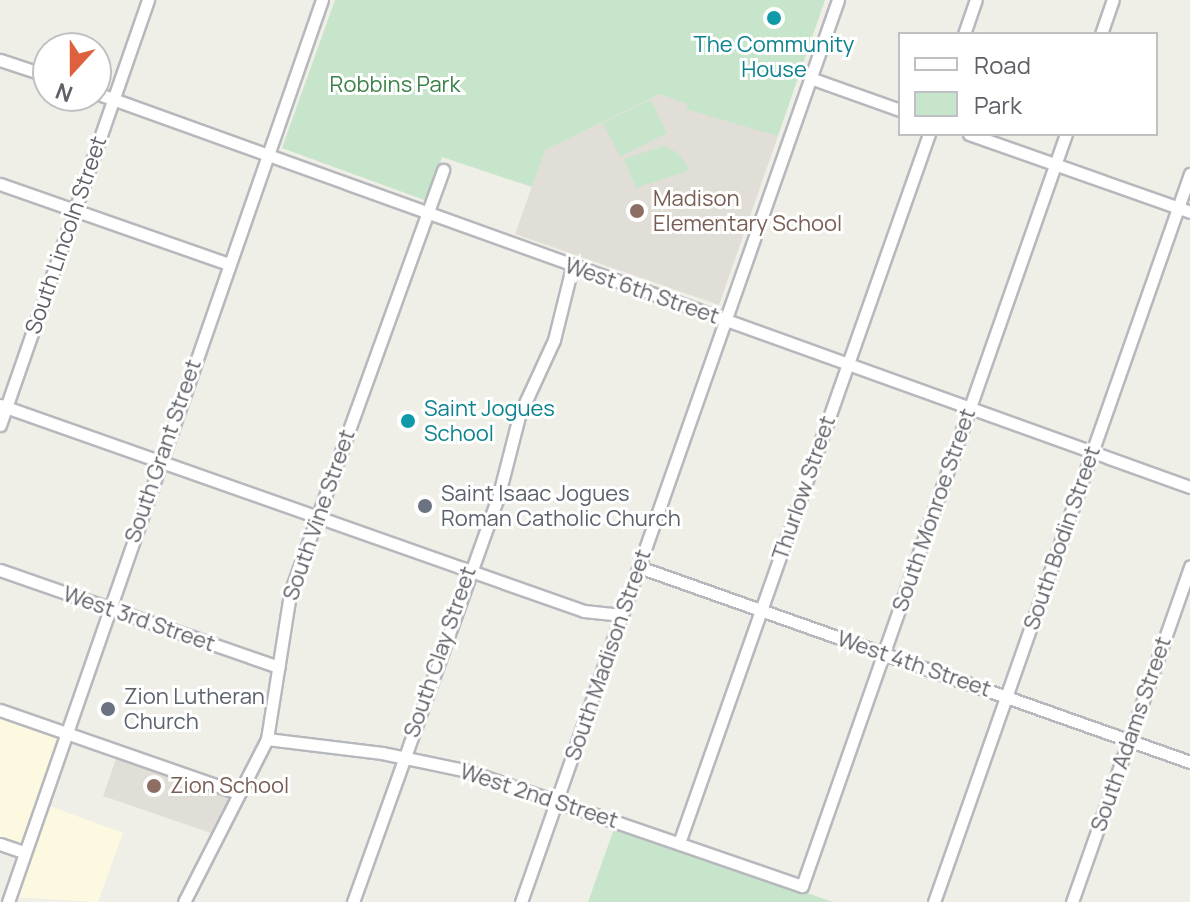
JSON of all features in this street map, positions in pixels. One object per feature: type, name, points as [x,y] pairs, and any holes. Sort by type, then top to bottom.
[{"type":"street","name":"South Lincoln Street","points":[[0,425],[3,406],[148,0]]},
{"type":"street","name":"South Grant Street","points":[[8,902],[322,0]]},
{"type":"street","name":"South Madison Street","points":[[521,902],[838,0]]},
{"type":"street","points":[[965,32],[976,0]]},
{"type":"street","points":[[1102,32],[1113,0]]},
{"type":"street","points":[[0,60],[32,71]]},
{"type":"street","points":[[810,78],[898,109]]},
{"type":"street","name":"West 6th Street","points":[[113,99],[405,201],[427,216],[1190,487]]},
{"type":"street","name":"Thurlow Street","points":[[679,843],[928,136]]},
{"type":"street","points":[[975,136],[1184,210]]},
{"type":"street","name":"South Monroe Street","points":[[802,886],[1065,136]]},
{"type":"street","name":"South Vine Street","points":[[184,902],[267,739],[290,593],[443,170]]},
{"type":"street","name":"South Bodin Street","points":[[934,902],[1092,452],[1184,210],[1190,174]]},
{"type":"street","points":[[0,184],[228,264]]},
{"type":"street","name":"South Clay Street","points":[[353,902],[469,570],[498,498],[519,416],[554,340],[572,267]]},
{"type":"street","points":[[3,406],[584,611],[622,615]]},
{"type":"street","name":"South Adams Street","points":[[1072,902],[1190,566]]},
{"type":"street","name":"West 4th Street","points":[[639,567],[1190,762]]},
{"type":"street","name":"West 3rd Street","points":[[0,570],[279,667]]},
{"type":"street","points":[[0,710],[239,793]]},
{"type":"street","name":"West 2nd Street","points":[[267,739],[403,757],[557,800],[802,886]]},
{"type":"street","points":[[0,844],[23,852]]},
{"type":"shaded area","name":"Madison Elementary School","points":[[660,94],[778,136],[719,305],[515,234],[545,150]]},
{"type":"shaded area","points":[[0,713],[60,733],[19,847],[0,840]]},
{"type":"shaded area","name":"Zion School","points":[[117,756],[231,796],[211,833],[103,796]]},
{"type":"shaded area","points":[[44,804],[123,833],[98,902],[11,897]]},
{"type":"green space","name":"Robbins Park","points":[[335,0],[825,0],[778,136],[686,109],[687,104],[660,94],[545,150],[532,187],[442,157],[427,201],[282,148]]},
{"type":"green space","points":[[651,100],[667,133],[620,157],[603,123]]},
{"type":"green space","points":[[664,146],[678,153],[690,170],[636,188],[624,159]]},
{"type":"green space","points":[[615,826],[833,902],[588,902]]},
{"type":"place","name":"The Community House","points":[[774,18]]},
{"type":"place","name":"Madison Elementary School","points":[[637,211]]},
{"type":"place","name":"Saint Jogues School","points":[[408,421]]},
{"type":"place","name":"Saint Isaac Jogues Roman Catholic Church","points":[[425,506]]},
{"type":"place","name":"Zion Lutheran Church","points":[[108,709]]},
{"type":"place","name":"Zion School","points":[[154,786]]}]
